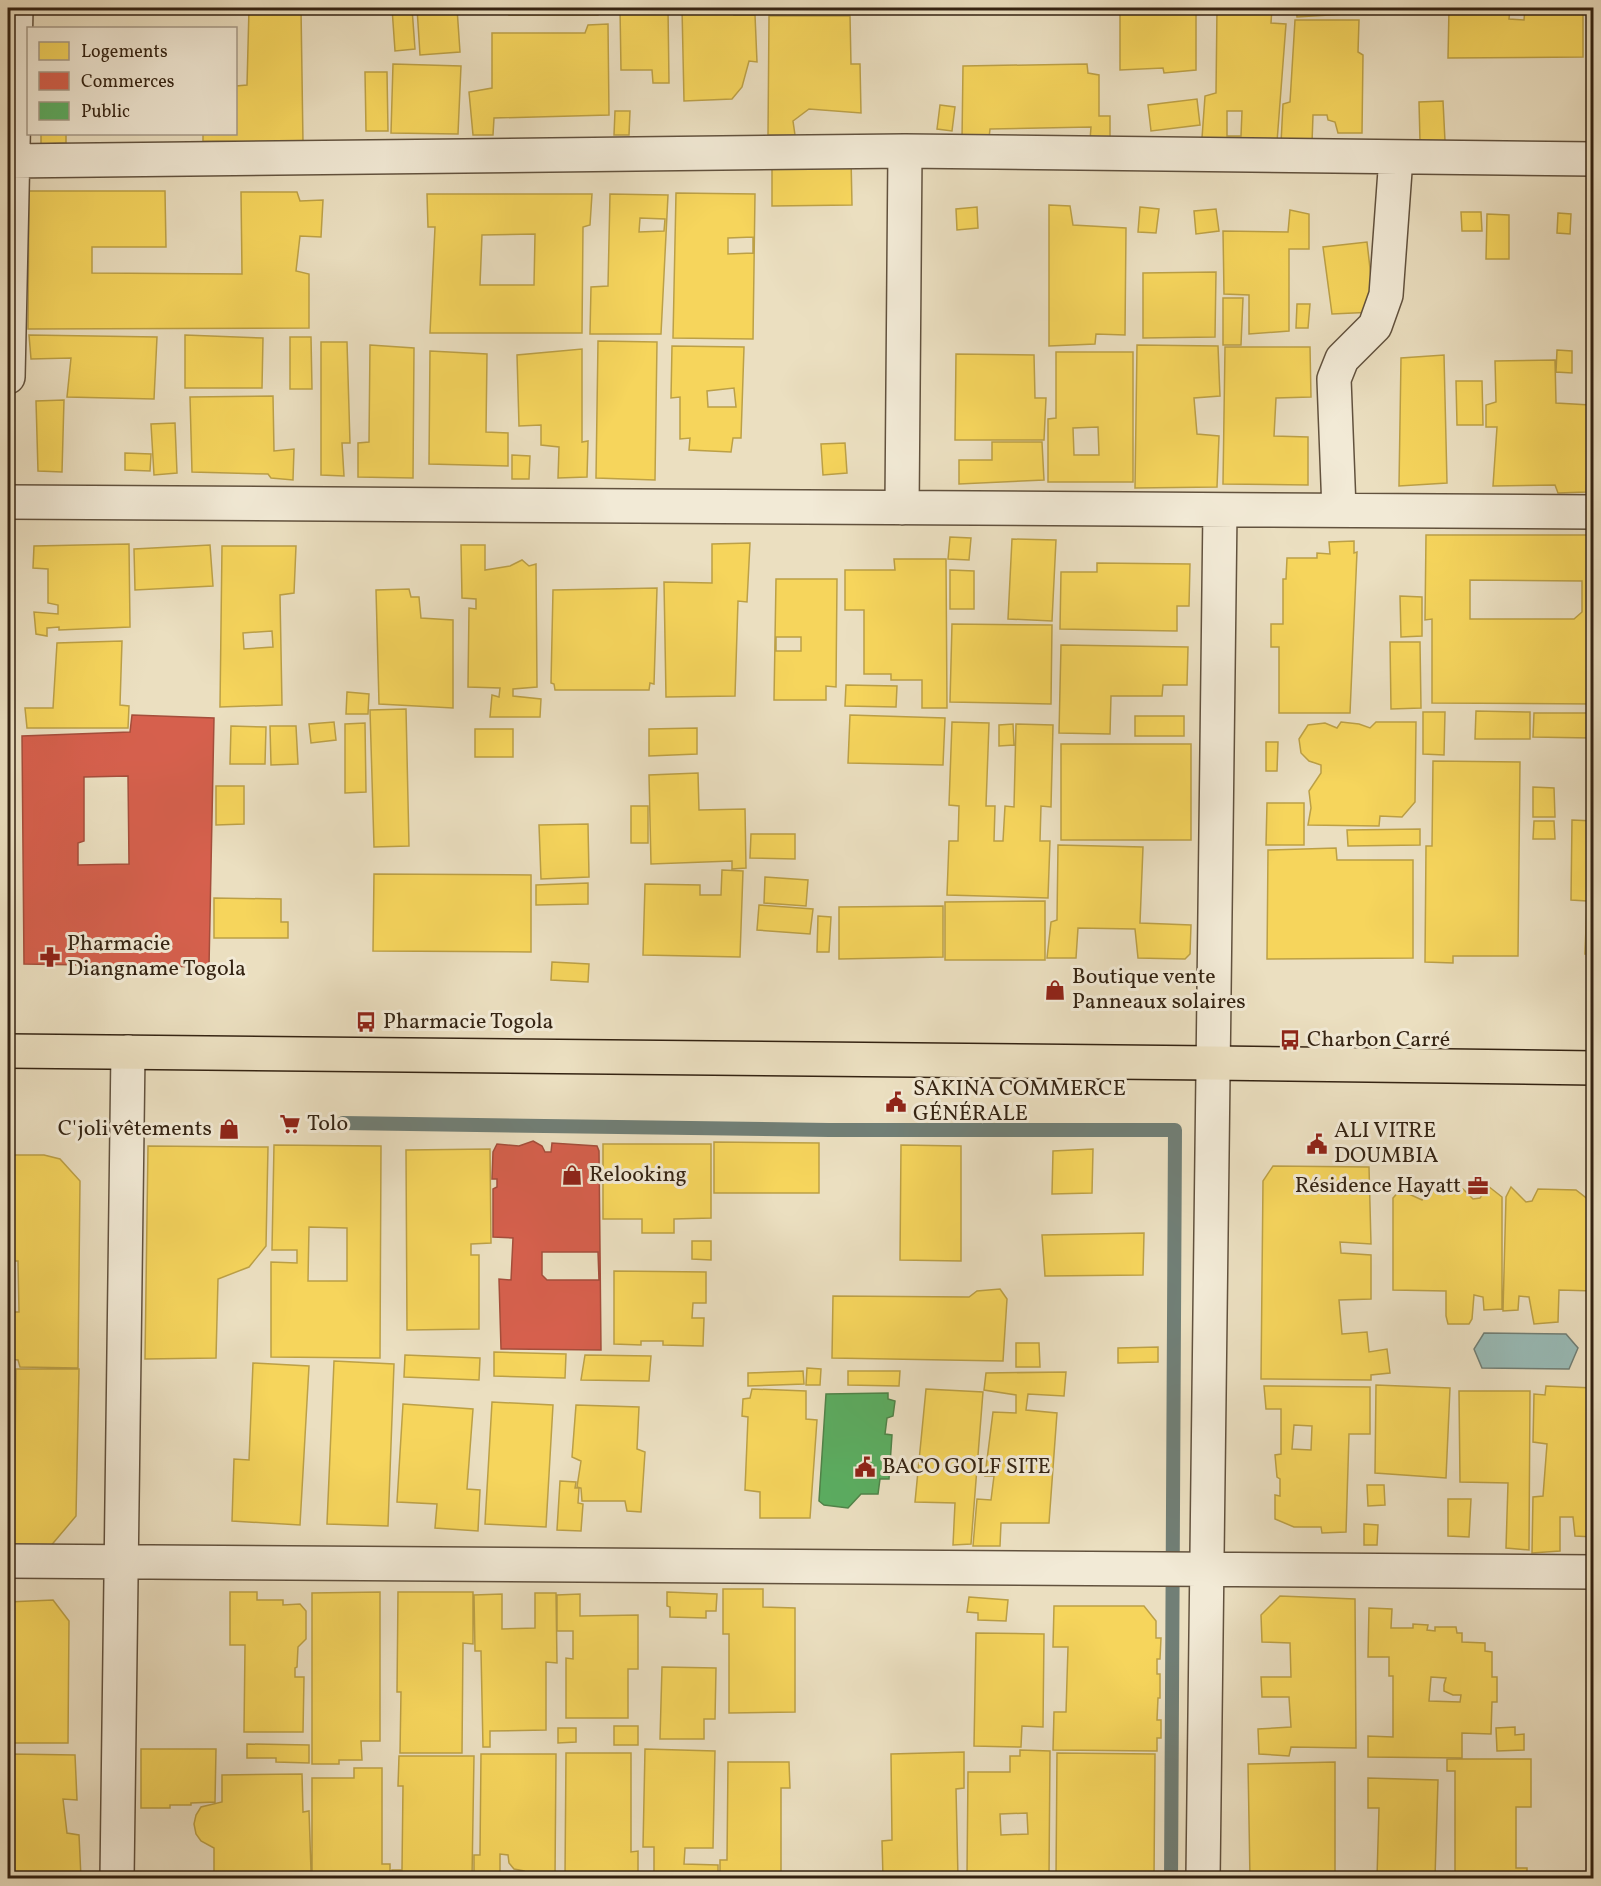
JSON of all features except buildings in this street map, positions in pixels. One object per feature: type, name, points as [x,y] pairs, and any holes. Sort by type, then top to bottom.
[{"type":"main road","points":[[8,1051],[1593,1068]]},
{"type":"street","points":[[8,377],[16,8]]},
{"type":"street","points":[[11,160],[905,151],[1593,159]]},
{"type":"street","points":[[902,508],[905,151]]},
{"type":"street","points":[[1339,510],[1334,380],[1342,359],[1375,326],[1386,295],[1396,157]]},
{"type":"street","points":[[8,502],[1593,512]]},
{"type":"street","points":[[1203,1878],[1220,510]]},
{"type":"street","points":[[117,1878],[128,1052]]},
{"type":"street","points":[[8,1561],[1593,1572]]},
{"type":"water","points":[[1484,1333],[1566,1334],[1578,1348],[1569,1369],[1482,1368],[1474,1349]]},
{"type":"waterway","points":[[343,1123],[829,1130],[1175,1130],[1171,1878]]},
{"type":"place","name":"Pharmacie Diangname Togola","points":[[50,957]]},
{"type":"place","name":"Boutique vente Panneaux solaires","points":[[1055,990]]},
{"type":"place","name":"Pharmacie Togola","points":[[366,1022]]},
{"type":"place","name":"Charbon Carré","points":[[1290,1040]]},
{"type":"place","name":"SAKINA COMMERCE GÉNÉRALE","points":[[896,1102]]},
{"type":"place","name":"Tolo","points":[[290,1124]]},
{"type":"place","name":"C'joli vêtements","points":[[229,1129]]},
{"type":"place","name":"ALI VITRE DOUMBIA","points":[[1317,1144]]},
{"type":"place","name":"Relooking","points":[[572,1175]]},
{"type":"place","name":"Résidence Hayatt","points":[[1478,1186]]},
{"type":"place","name":"BACO GOLF SITE","points":[[865,1467]]}]
